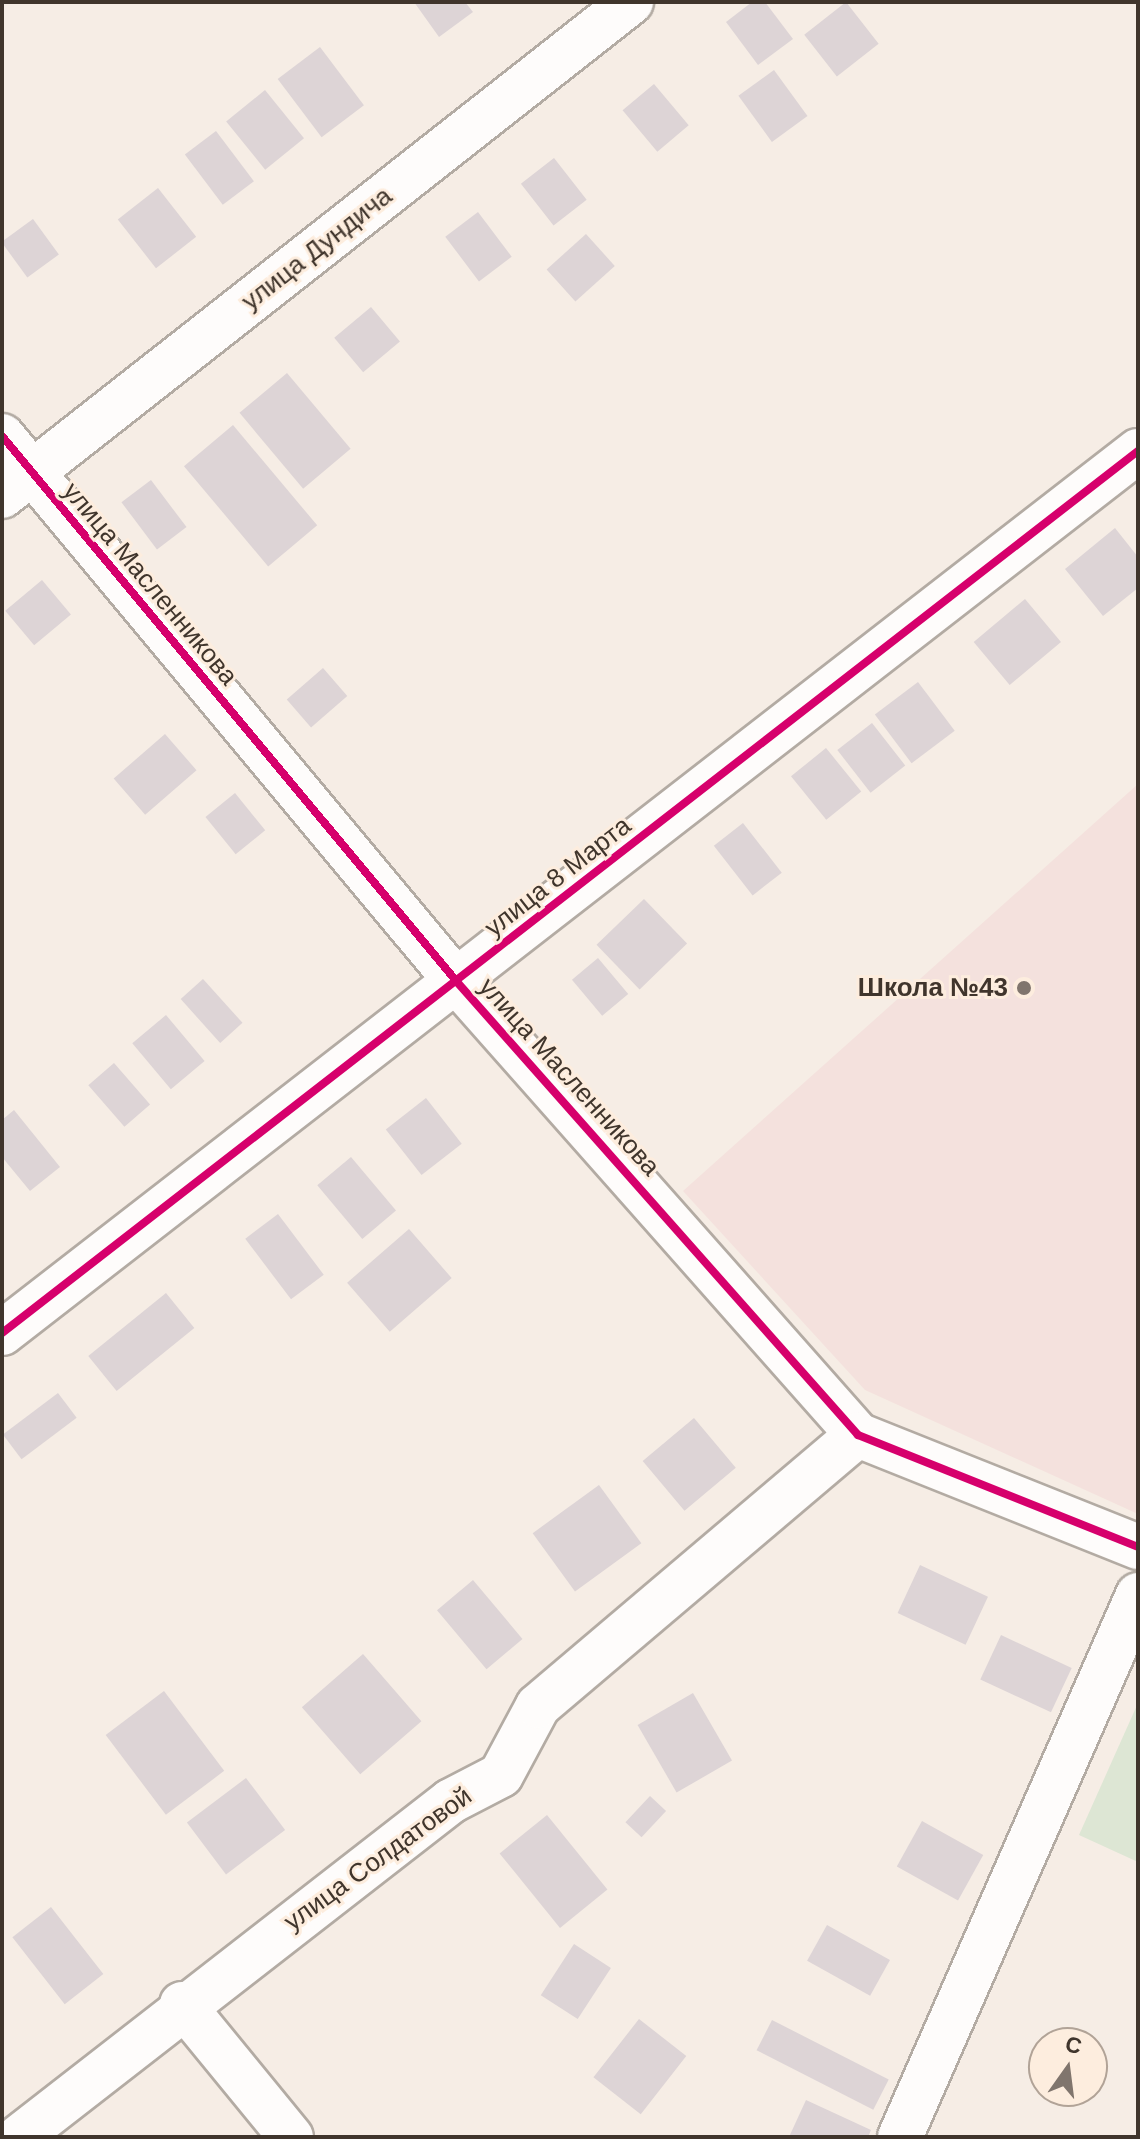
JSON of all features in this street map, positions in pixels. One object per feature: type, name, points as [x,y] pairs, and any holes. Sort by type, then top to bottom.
[{"type":"street","name":"улица Дундича","points":[[17,484],[631,2]]},
{"type":"street","name":"улица Масленникова","points":[[2,436],[17,484],[858,1435],[1138,1547]]},
{"type":"street","name":"улица 8 Марта","points":[[2,1333],[1138,451]]},
{"type":"street","name":"улица Солдатовой","points":[[19,2137],[182,2004],[451,1801],[501,1775],[538,1706],[858,1435]]},
{"type":"street","points":[[900,2137],[1138,1595]]},
{"type":"street","points":[[182,2004],[291,2137]]},
{"type":"shaded area","name":"Школа №43","points":[[1138,784],[1138,1514],[865,1390],[683,1191]]},
{"type":"green space","points":[[1138,1703],[1138,1862],[1079,1835]]},
{"type":"building","points":[[414,2],[465,2],[473,12],[439,37]]},
{"type":"building","points":[[752,2],[765,2],[793,39],[758,65],[726,22]]},
{"type":"building","points":[[846,2],[879,44],[837,76],[804,35]]},
{"type":"building","points":[[320,47],[364,105],[322,137],[278,79]]},
{"type":"building","points":[[774,70],[808,116],[772,142],[738,96]]},
{"type":"building","points":[[654,84],[689,125],[657,152],[623,110]]},
{"type":"building","points":[[265,90],[304,138],[265,170],[226,121]]},
{"type":"building","points":[[216,131],[254,181],[223,205],[185,154]]},
{"type":"building","points":[[554,158],[587,200],[554,226],[521,184]]},
{"type":"building","points":[[158,188],[196,237],[156,268],[118,219]]},
{"type":"building","points":[[478,212],[512,257],[479,281],[445,237]]},
{"type":"building","points":[[33,219],[59,255],[27,278],[2,242]]},
{"type":"building","points":[[586,234],[615,266],[575,301],[547,269]]},
{"type":"building","points":[[371,307],[400,341],[363,372],[334,338]]},
{"type":"building","points":[[287,373],[351,449],[303,489],[240,413]]},
{"type":"building","points":[[233,425],[317,525],[268,566],[184,466]]},
{"type":"building","points":[[151,480],[187,527],[157,549],[121,502]]},
{"type":"building","points":[[1115,528],[1138,557],[1138,588],[1103,616],[1065,569]]},
{"type":"building","points":[[42,580],[71,614],[34,645],[5,611]]},
{"type":"building","points":[[1025,599],[1061,642],[1010,685],[974,642]]},
{"type":"building","points":[[323,668],[347,696],[311,727],[287,699]]},
{"type":"building","points":[[918,682],[955,731],[912,763],[875,714]]},
{"type":"building","points":[[872,723],[905,766],[871,793],[837,750]]},
{"type":"building","points":[[165,734],[196,770],[145,815],[114,779]]},
{"type":"building","points":[[826,748],[861,792],[826,820],[791,776]]},
{"type":"building","points":[[235,793],[265,830],[236,854],[205,817]]},
{"type":"building","points":[[743,823],[782,873],[753,895],[714,846]]},
{"type":"building","points":[[644,899],[687,944],[640,989],[597,945]]},
{"type":"building","points":[[598,958],[628,994],[602,1016],[572,980]]},
{"type":"building","points":[[203,979],[242,1023],[220,1043],[181,999]]},
{"type":"building","points":[[166,1015],[205,1061],[171,1089],[132,1043]]},
{"type":"building","points":[[114,1063],[150,1105],[124,1127],[88,1085]]},
{"type":"building","points":[[426,1098],[462,1144],[422,1175],[386,1129]]},
{"type":"building","points":[[14,1110],[60,1167],[30,1191],[2,1157],[2,1120]]},
{"type":"building","points":[[351,1157],[396,1211],[362,1239],[317,1185]]},
{"type":"building","points":[[278,1214],[324,1275],[291,1299],[245,1239]]},
{"type":"building","points":[[409,1229],[452,1278],[390,1332],[347,1283]]},
{"type":"building","points":[[166,1293],[194,1328],[117,1391],[88,1356]]},
{"type":"building","points":[[58,1393],[77,1418],[22,1459],[3,1435]]},
{"type":"building","points":[[694,1418],[736,1468],[684,1511],[643,1461]]},
{"type":"building","points":[[599,1485],[641,1543],[575,1591],[533,1533]]},
{"type":"building","points":[[920,1565],[988,1597],[966,1645],[898,1613]]},
{"type":"building","points":[[473,1580],[522,1639],[486,1669],[437,1610]]},
{"type":"building","points":[[1001,1635],[1072,1668],[1051,1712],[980,1679]]},
{"type":"building","points":[[363,1654],[421,1721],[360,1774],[302,1707]]},
{"type":"building","points":[[164,1691],[224,1771],[166,1815],[106,1735]]},
{"type":"building","points":[[693,1693],[732,1761],[677,1793],[638,1725]]},
{"type":"building","points":[[246,1778],[285,1830],[226,1874],[187,1823]]},
{"type":"building","points":[[650,1796],[666,1811],[642,1837],[625,1822]]},
{"type":"building","points":[[547,1815],[607,1890],[560,1928],[500,1853]]},
{"type":"building","points":[[922,1821],[983,1855],[958,1900],[897,1866]]},
{"type":"building","points":[[51,1907],[103,1974],[65,2004],[12,1937]]},
{"type":"building","points":[[827,1925],[890,1960],[870,1996],[807,1961]]},
{"type":"building","points":[[574,1944],[611,1968],[578,2019],[541,1995]]},
{"type":"building","points":[[639,2019],[686,2056],[641,2114],[593,2077]]},
{"type":"building","points":[[772,2020],[889,2079],[873,2110],[757,2050]]},
{"type":"building","points":[[806,2100],[871,2130],[868,2137],[789,2137]]},
{"type":"cycle path","points":[[2,436],[457,982],[858,1435],[1138,1547]]},
{"type":"cycle path","points":[[2,1333],[1138,451]]},
{"type":"place","name":"Школа №43","points":[[1024,988]]}]
